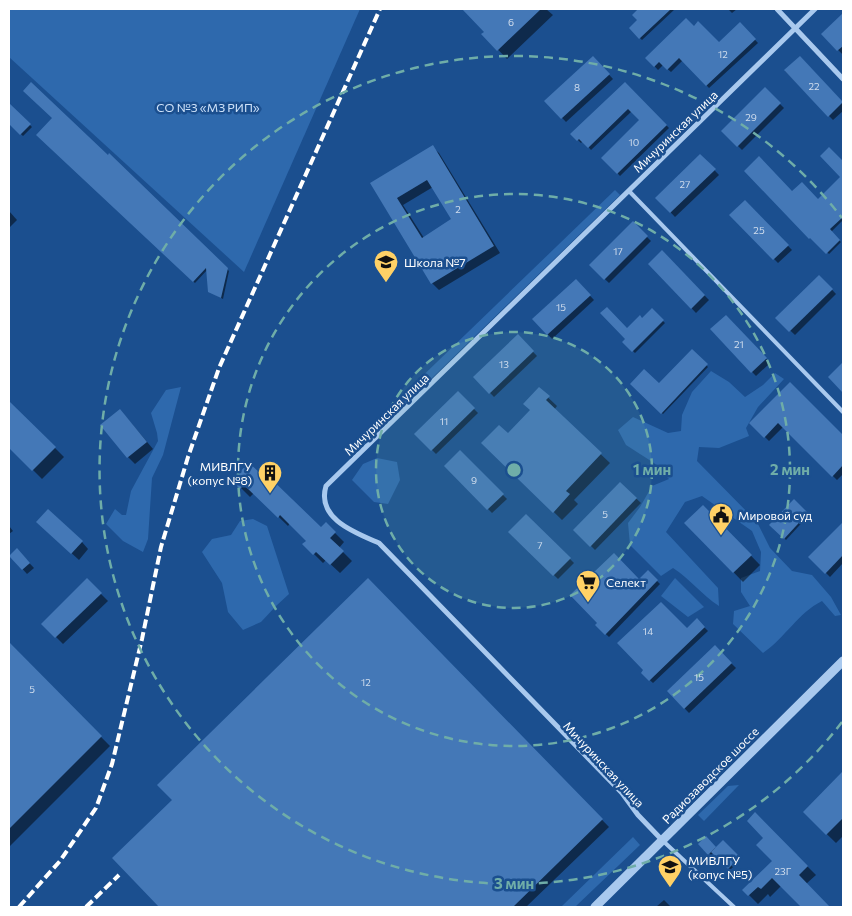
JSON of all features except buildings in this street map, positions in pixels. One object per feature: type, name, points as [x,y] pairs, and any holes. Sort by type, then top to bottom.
[{"type":"street","points":[[778,9],[843,79]]},
{"type":"street","name":"Мичуринская улица","points":[[662,840],[638,815],[622,794],[379,543],[342,526],[328,510],[323,496],[326,486],[815,9]]},
{"type":"street","name":"Радиозаводское шоссе","points":[[595,907],[843,661]]},
{"type":"lane","points":[[629,191],[843,412]]},
{"type":"lane","points":[[662,840],[734,907]]},
{"type":"green space","name":"СО №3 «МЗ РИП»","points":[[9,9],[360,9],[244,272],[9,57]]},
{"type":"green space","points":[[615,190],[620,195],[357,451],[351,445]]},
{"type":"green space","points":[[711,371],[729,382],[745,397],[763,385],[775,373],[784,379],[758,407],[746,428],[749,436],[719,448],[699,447],[697,461],[757,522],[770,548],[792,571],[812,575],[831,597],[841,615],[835,616],[822,601],[806,612],[763,653],[733,624],[734,611],[750,606],[741,592],[741,578],[760,571],[761,552],[752,531],[702,496],[685,502],[666,532],[718,588],[719,606],[673,568],[661,576],[630,545],[628,523],[652,486],[669,479],[654,463],[626,445],[618,430],[633,417],[668,433],[681,431],[682,415],[692,392]]},
{"type":"green space","points":[[181,387],[163,455],[152,478],[148,539],[143,552],[123,541],[106,524],[115,509],[122,515],[126,515],[131,491],[158,441],[151,413],[166,390]]},
{"type":"green space","points":[[377,458],[397,462],[400,480],[388,504],[374,502],[352,480],[363,464]]},
{"type":"green space","points":[[253,519],[267,526],[289,594],[261,622],[243,630],[228,612],[222,583],[202,552],[212,539],[231,535],[240,521]]},
{"type":"green space","points":[[675,578],[704,607],[688,617],[661,596]]},
{"type":"green space","points":[[739,785],[704,821],[698,815],[728,786]]},
{"type":"green space","points":[[633,837],[640,845],[575,907],[561,907]]},
{"type":"railway","points":[[19,907],[60,861],[96,808],[112,764],[142,639],[161,547],[188,457],[219,368],[380,9]]},
{"type":"railway","points":[[86,907],[119,875]]},
{"type":"place","name":"Школа №7","points":[[386,283]]},
{"type":"place","name":"МИВЛГУ (копус №8)","points":[[270,494]]},
{"type":"place","name":"Мировой суд","points":[[721,536]]},
{"type":"place","name":"Селект","points":[[588,603]]},
{"type":"place","name":"МИВЛГУ (копус №5)","points":[[670,888]]}]
